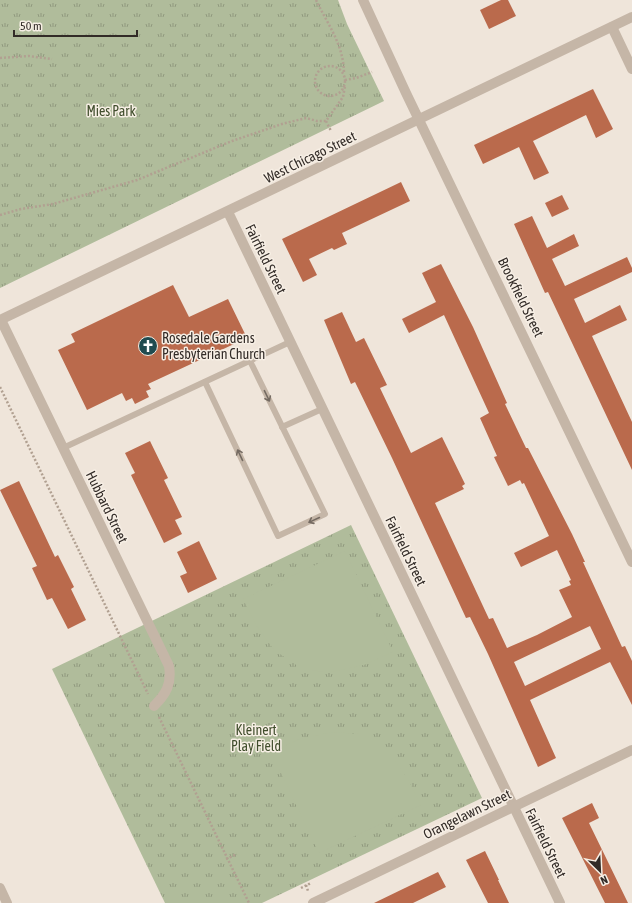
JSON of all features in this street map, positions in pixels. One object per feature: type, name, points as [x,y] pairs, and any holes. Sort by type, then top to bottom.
[{"type":"street","name":"Brookfield Street","points":[[363,0],[632,562]]},
{"type":"street","name":"West Chicago Street","points":[[0,320],[632,17]]},
{"type":"street","points":[[612,27],[632,69]]},
{"type":"street","name":"Fairfield Street","points":[[228,212],[560,903]]},
{"type":"street","name":"Hubbard Street","points":[[0,320],[169,666],[171,676],[168,689],[154,706]]},
{"type":"street","name":"Orangelawn Street","points":[[313,903],[632,750]]},
{"type":"street","points":[[0,888],[7,903]]},
{"type":"lane","points":[[63,448],[290,342]]},
{"type":"lane","points":[[205,382],[278,536],[325,514],[250,361]]},
{"type":"lane","points":[[282,427],[322,408]]},
{"type":"path","points":[[316,0],[334,33],[344,59],[345,86],[343,97],[326,121]]},
{"type":"path","points":[[0,58],[29,56],[52,59]]},
{"type":"path","points":[[344,75],[335,67],[324,68],[319,71],[316,82],[317,88],[326,95],[337,94],[345,86]]},
{"type":"path","points":[[345,80],[356,78],[372,72]]},
{"type":"path","points":[[0,215],[21,209],[53,204],[137,180],[232,141],[282,124],[306,118],[317,121],[326,121]]},
{"type":"path","points":[[326,121],[331,131]]},
{"type":"path","points":[[0,387],[226,859],[249,903]]},
{"type":"path","points":[[226,859],[237,854]]},
{"type":"path","points":[[300,888],[311,883]]},
{"type":"green space","name":"Mies Park","points":[[0,0],[338,0],[347,24],[384,101],[0,288]]},
{"type":"green space","name":"Kleinert Play Field","points":[[351,525],[482,798],[262,903],[165,903],[52,669]]},
{"type":"green space","points":[[345,551],[393,652],[364,665],[331,672],[304,670],[274,650],[256,625],[243,599]]},
{"type":"green space","points":[[332,732],[360,734],[390,754],[408,779],[421,805],[319,853],[271,752],[300,739]]},
{"type":"building","points":[[501,0],[508,0],[516,16],[489,29],[480,10]]},
{"type":"building","points":[[593,89],[613,129],[596,138],[586,115],[533,141],[549,173],[534,180],[519,147],[483,164],[474,145]]},
{"type":"building","points":[[401,182],[410,201],[342,233],[347,244],[334,250],[332,248],[309,259],[317,275],[303,282],[282,239]]},
{"type":"building","points":[[562,195],[569,209],[552,217],[545,203]]},
{"type":"building","points":[[532,216],[547,248],[574,234],[579,246],[552,259],[565,286],[627,257],[632,268],[632,272],[574,299],[585,323],[620,305],[627,320],[592,336],[632,422],[632,470],[548,292],[545,293],[514,224]]},
{"type":"building","points":[[441,264],[473,327],[507,403],[505,404],[526,448],[528,448],[572,534],[585,562],[583,562],[622,647],[625,646],[632,661],[632,705],[610,662],[530,700],[556,758],[538,767],[488,654],[470,617],[466,618],[355,382],[351,384],[324,320],[342,312],[356,342],[364,338],[387,385],[380,388],[411,453],[442,437],[465,484],[462,486],[464,489],[435,503],[489,619],[493,618],[507,648],[537,635],[572,617],[559,590],[571,585],[569,581],[571,580],[557,550],[521,567],[514,553],[549,536],[524,483],[522,484],[520,480],[508,486],[494,457],[497,456],[480,418],[489,413],[444,315],[409,333],[402,319],[436,302],[422,273]],"holes":[[[590,626],[601,649],[525,686],[514,662]]]},
{"type":"building","name":"Rosedale Gardens Presbyterian Church","points":[[173,285],[189,317],[228,299],[247,338],[148,384],[151,389],[146,391],[149,397],[135,404],[132,398],[126,401],[122,393],[87,410],[58,350],[75,342],[71,334]]},
{"type":"building","points":[[150,441],[168,478],[164,480],[182,517],[175,520],[182,534],[164,543],[131,475],[135,473],[125,453]]},
{"type":"building","points":[[19,481],[55,557],[58,555],[74,587],[71,589],[86,620],[68,629],[52,598],[47,600],[32,568],[37,566],[0,490]]},
{"type":"building","points":[[199,541],[217,579],[188,593],[180,576],[187,573],[177,552]]},
{"type":"building","points":[[592,803],[599,818],[589,823],[628,903],[605,903],[562,818]]},
{"type":"building","points":[[485,851],[509,903],[488,903],[466,860]]},
{"type":"building","points":[[438,872],[446,887],[413,903],[374,903]]},
{"type":"place","name":"Rosedale Gardens Presbyterian Church","points":[[148,346]]}]
